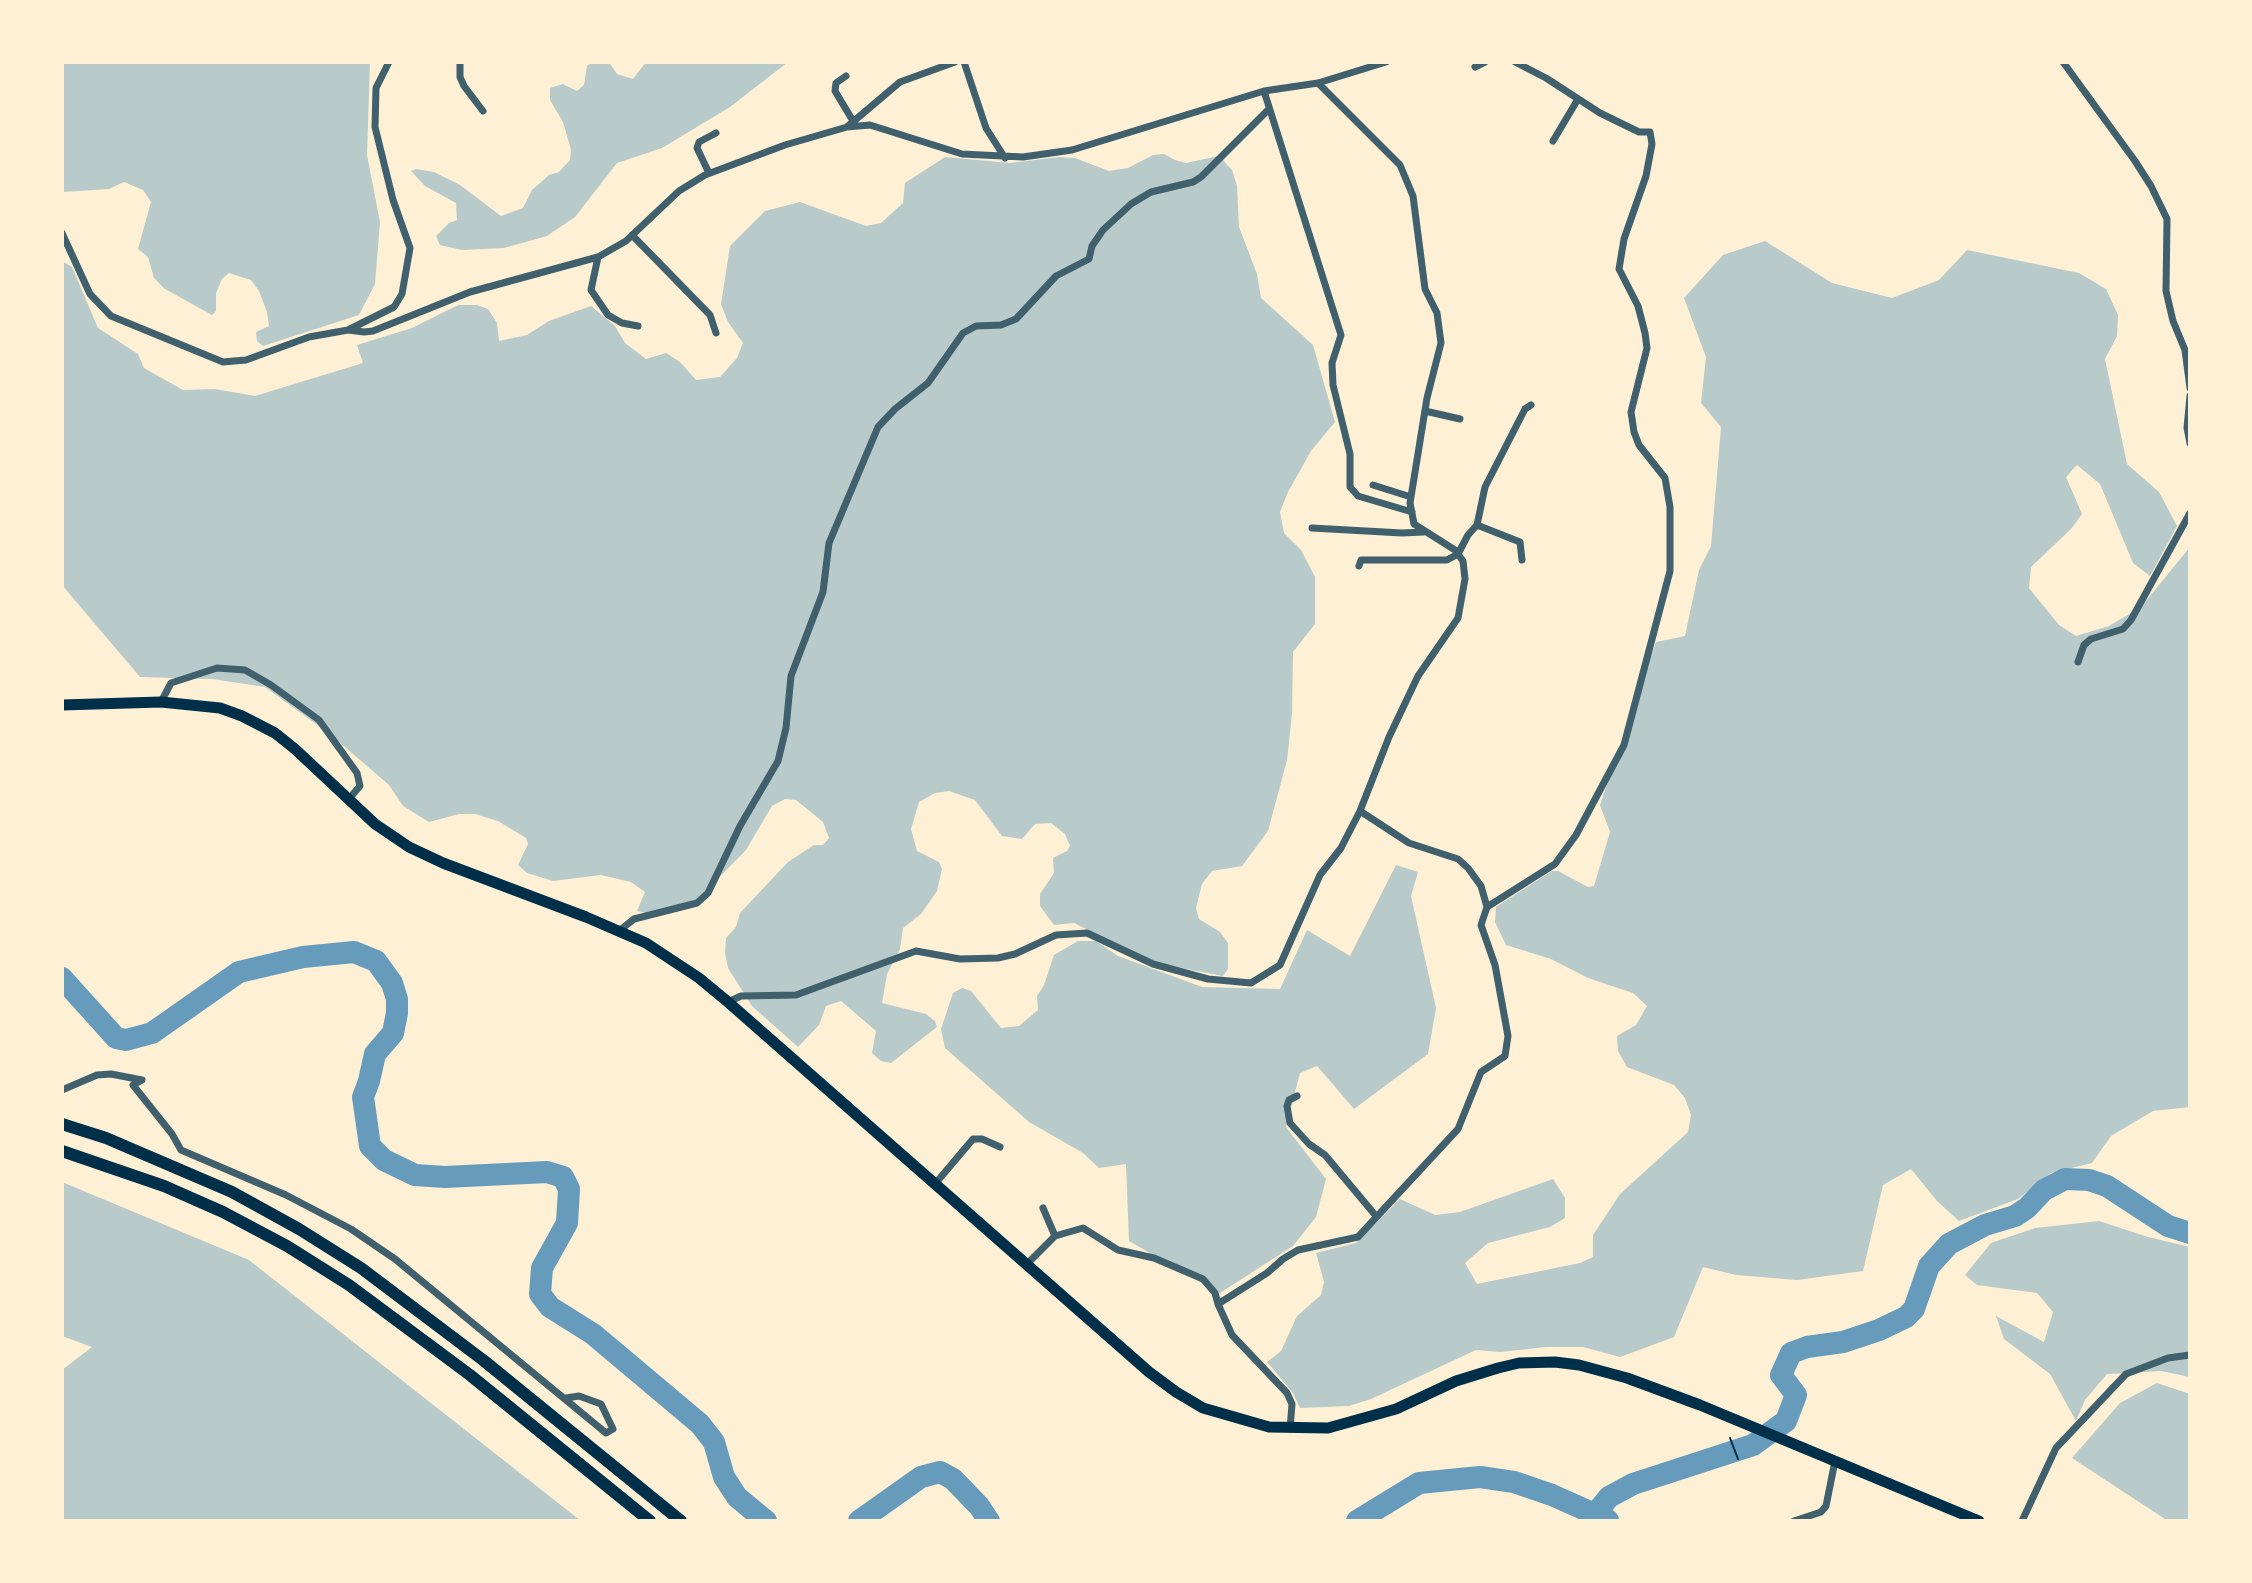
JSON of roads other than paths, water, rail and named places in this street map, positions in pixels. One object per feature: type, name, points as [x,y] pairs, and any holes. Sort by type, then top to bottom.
[{"type":"highway","points":[[62,1124],[106,1138],[232,1192],[361,1268],[473,1352],[681,1521]]},
{"type":"highway","points":[[62,1151],[164,1186],[223,1212],[324,1269],[470,1375],[650,1521]]},
{"type":"main road","points":[[62,705],[161,702],[220,708],[275,733],[375,824],[409,847],[619,931],[657,951],[728,1002],[1176,1392],[1203,1408],[1231,1418],[1290,1429],[1328,1428],[1396,1409],[1477,1374],[1519,1363],[1555,1362],[1589,1367],[1627,1378],[1979,1521]]},
{"type":"street","points":[[348,330],[394,307],[402,294],[410,248],[393,200],[375,127],[376,88],[389,62]]},
{"type":"street","points":[[460,62],[460,77],[464,86],[483,111]]},
{"type":"street","points":[[850,124],[900,82],[955,62]]},
{"type":"street","points":[[964,62],[986,128],[1005,158]]},
{"type":"street","points":[[62,233],[90,294],[111,316],[211,358],[233,363],[309,337],[348,330],[373,331],[470,292],[598,257],[618,247],[679,191],[709,173],[850,124],[870,125],[940,148],[982,157],[1005,158],[1072,150],[1264,91],[1318,83],[1386,62]]},
{"type":"street","points":[[1475,67],[1485,62]]},
{"type":"street","points":[[1487,907],[1555,864],[1576,835],[1624,745],[1670,571],[1670,507],[1665,478],[1639,445],[1631,412],[1647,348],[1645,333],[1638,306],[1619,269],[1624,239],[1646,176],[1652,144],[1650,132],[1639,132],[1600,113],[1515,62]]},
{"type":"street","points":[[2068,64],[2151,186],[2167,219],[2166,291],[2173,321],[2185,350],[2190,388]]},
{"type":"street","points":[[846,76],[836,83],[835,91],[850,124]]},
{"type":"street","points":[[728,1002],[741,996],[796,995],[916,951],[979,960],[998,958],[1015,954],[1056,935],[1087,933],[1153,964],[1208,979],[1251,983],[1280,965],[1320,875],[1341,848],[1360,811],[1389,737],[1418,676],[1458,618],[1465,579],[1463,561],[1458,554],[1414,524],[1412,512],[1411,497],[1425,411],[1441,343],[1437,313],[1425,289],[1413,196],[1400,165],[1318,83]]},
{"type":"street","points":[[1264,91],[1341,335],[1332,363],[1333,385],[1350,454],[1350,487],[1358,496],[1412,512]]},
{"type":"street","points":[[1553,141],[1578,99]]},
{"type":"street","points":[[619,931],[634,919],[697,903],[708,893],[740,826],[778,761],[786,728],[791,676],[823,592],[829,543],[878,427],[928,383],[963,333],[976,326],[1001,325],[1016,319],[1056,276],[1089,259],[1092,246],[1103,230],[1131,204],[1151,192],[1193,182],[1201,177],[1269,109]]},
{"type":"street","points":[[709,173],[697,148],[699,142],[716,133]]},
{"type":"street","points":[[632,235],[710,315],[716,333]]},
{"type":"street","points":[[598,257],[591,290],[608,315],[622,323],[638,326]]},
{"type":"street","points":[[2190,396],[2187,428],[2190,443]]},
{"type":"street","points":[[1359,566],[1361,560],[1447,560],[1458,554],[1477,525],[1485,487],[1525,409],[1531,405]]},
{"type":"street","points":[[1425,411],[1460,419]]},
{"type":"street","points":[[1373,485],[1411,497]]},
{"type":"street","points":[[2078,662],[2084,645],[2091,639],[2123,629],[2131,620],[2190,513]]},
{"type":"street","points":[[1477,525],[1520,542],[1522,560]]},
{"type":"street","points":[[1312,528],[1424,532]]},
{"type":"street","points":[[161,702],[171,683],[217,668],[245,670],[319,720],[357,773],[360,786],[348,800]]},
{"type":"street","points":[[1218,1304],[1255,1282],[1298,1250],[1358,1237],[1458,1129],[1481,1072],[1505,1056],[1508,1036],[1495,965],[1481,925],[1487,907],[1481,886],[1458,859],[1409,843],[1360,811]]},
{"type":"street","points":[[62,1090],[97,1075],[111,1074],[142,1080],[133,1085],[181,1150],[286,1195],[351,1229],[395,1259],[606,1433],[613,1429],[601,1404],[579,1396],[566,1398]]},
{"type":"street","points":[[1297,1096],[1289,1100],[1287,1106],[1290,1123],[1309,1144],[1325,1155],[1376,1216]]},
{"type":"street","points":[[935,1184],[973,1139],[982,1139],[1000,1147]]},
{"type":"street","points":[[1043,1208],[1055,1236]]},
{"type":"street","points":[[1027,1264],[1055,1236],[1083,1228],[1118,1250],[1154,1258],[1203,1279],[1215,1293],[1232,1335],[1287,1393],[1292,1404],[1290,1429]]},
{"type":"street","points":[[2022,1521],[2056,1448],[2126,1374],[2168,1358],[2190,1355]]},
{"type":"street","points":[[1794,1521],[1821,1512],[1826,1506],[1835,1461]]},
{"type":"waterway","points":[[62,978],[116,1038],[126,1040],[152,1033],[239,972],[303,957],[354,952],[376,961],[392,983],[397,1013],[393,1033],[375,1054],[363,1097],[370,1146],[384,1160],[415,1175],[445,1177],[547,1172],[563,1177],[569,1189],[567,1223],[542,1268],[540,1294],[550,1307],[593,1334],[700,1424],[714,1442],[724,1477],[737,1497],[766,1521]]},
{"type":"waterway","points":[[1596,1513],[1609,1497],[1633,1484],[1753,1445],[1786,1421],[1796,1395],[1781,1375],[1791,1353],[1807,1347],[1843,1342],[1906,1317],[1914,1309],[1929,1266],[1949,1244],[1985,1225],[2015,1216],[2044,1190],[2065,1179],[2089,1180],[2107,1186],[2168,1226],[2190,1233]]},
{"type":"waterway","points":[[859,1521],[921,1477],[940,1472],[953,1479],[989,1521]]},
{"type":"waterway","points":[[1357,1521],[1419,1483],[1480,1477],[1514,1482],[1608,1520]]}]
